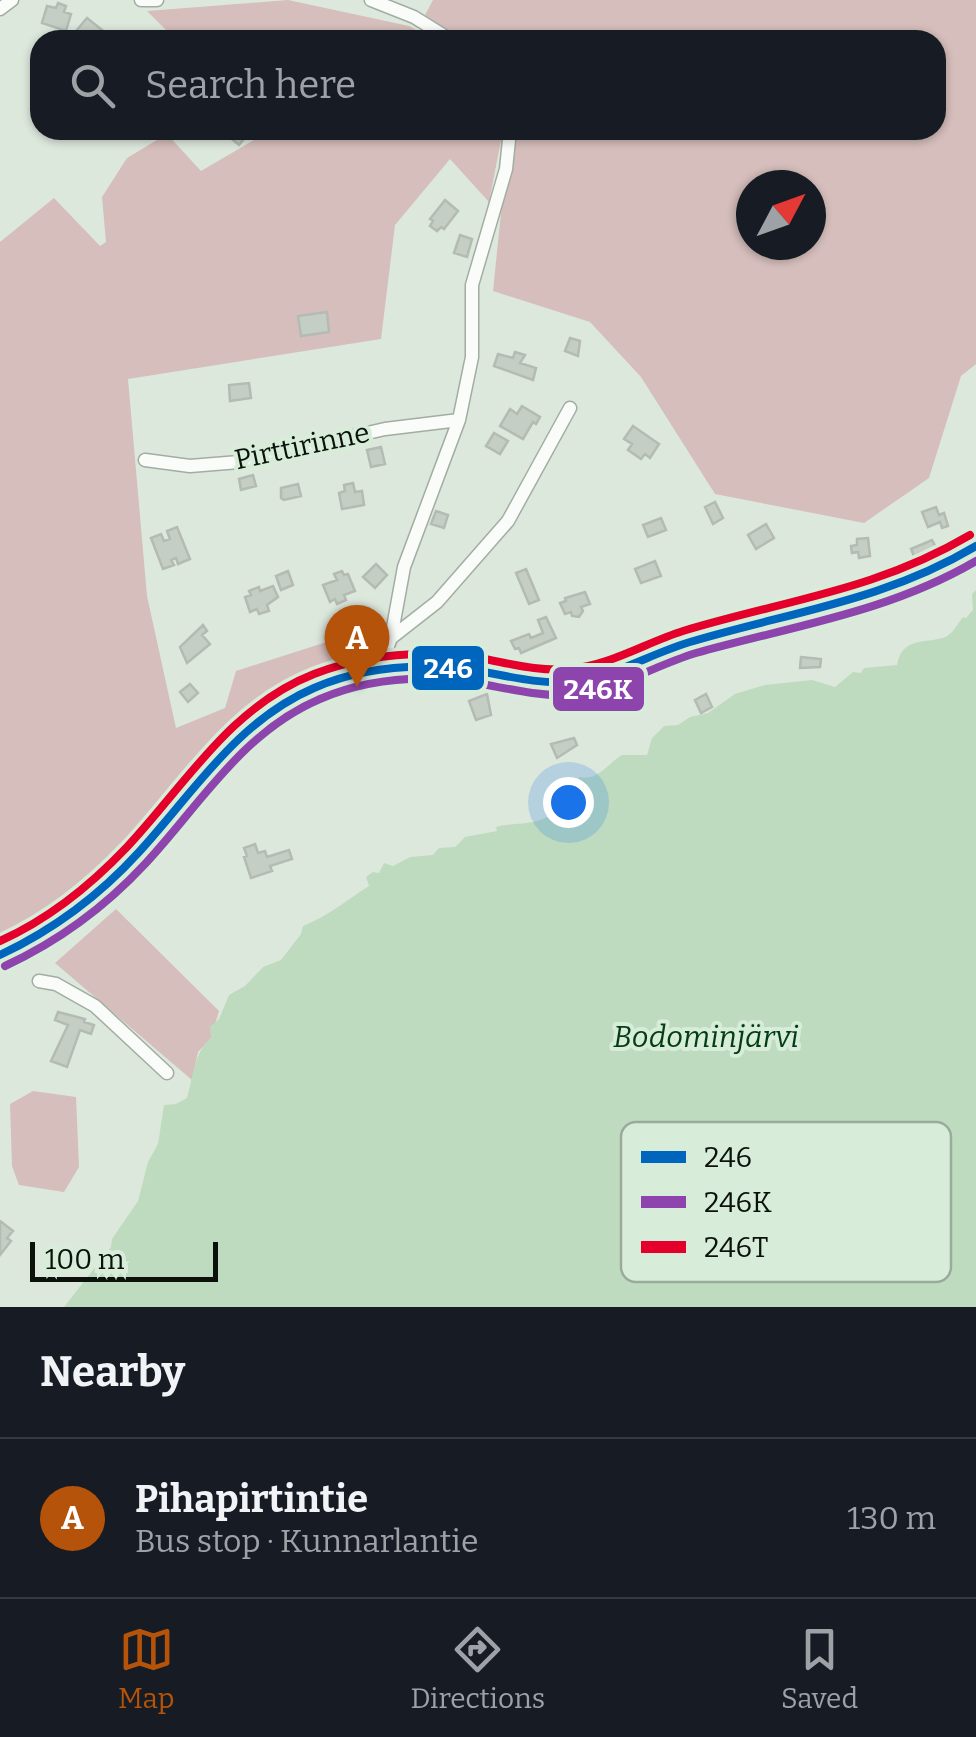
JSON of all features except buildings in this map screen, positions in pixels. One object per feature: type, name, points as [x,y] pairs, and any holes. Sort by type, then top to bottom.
[{"type":"main road","points":[[0,955],[38,938],[114,878],[213,762],[248,728],[312,688],[388,668],[452,667],[533,682],[593,678],[686,643],[771,624],[914,580],[976,546]]},
{"type":"street","points":[[0,8],[12,0]]},
{"type":"street","points":[[140,0],[157,0]]},
{"type":"street","points":[[371,0],[434,30]]},
{"type":"street","points":[[388,668],[385,654],[404,566],[459,420],[472,357],[472,285],[506,170],[509,140]]},
{"type":"street","points":[[391,638],[437,602],[508,521],[570,408]]},
{"type":"street","name":"Pirttirinne","points":[[145,460],[190,466],[240,462],[386,428],[459,420]]},
{"type":"street","points":[[38,982],[56,984],[95,1006],[167,1074]]},
{"type":"shaded area","points":[[288,0],[416,30],[166,30],[147,11]]},
{"type":"shaded area","points":[[433,0],[976,0],[976,364],[961,376],[929,478],[864,523],[715,494],[641,377],[590,322],[493,291],[513,140],[946,140],[946,30],[445,30],[425,15]]},
{"type":"shaded area","points":[[157,140],[173,140],[201,171],[254,140],[501,140],[489,202],[450,159],[395,225],[381,339],[128,379],[147,596],[176,728],[225,708],[236,671],[389,622],[380,653],[337,664],[285,694],[92,888],[61,915],[0,949],[0,242],[54,198],[100,246],[106,242],[102,197],[127,158]]},
{"type":"shaded area","points":[[116,909],[219,1011],[211,1038],[198,1052],[192,1080],[55,963]]},
{"type":"shaded area","points":[[33,1091],[76,1097],[79,1167],[64,1192],[19,1185],[12,1166],[10,1104]]},
{"type":"water","name":"Bodominjärvi","points":[[976,590],[976,1307],[64,1307],[111,1247],[112,1239],[138,1201],[148,1162],[158,1144],[164,1105],[187,1098],[198,1057],[211,1038],[210,1027],[219,1019],[229,995],[245,986],[263,967],[281,960],[303,926],[369,886],[366,877],[379,873],[384,863],[393,866],[410,857],[433,855],[439,848],[455,847],[465,837],[547,817],[572,795],[579,777],[597,774],[622,755],[647,755],[652,738],[664,726],[678,725],[708,713],[735,694],[765,685],[812,680],[835,687],[864,668],[897,665],[900,655],[911,645],[940,639],[952,632],[973,610],[972,594]]},
{"type":"transit line","name":"246T","points":[[0,941],[35,923],[83,888],[127,847],[233,727],[284,688],[314,674],[354,662],[416,654],[479,658],[546,669],[584,667],[683,631],[864,582],[935,554],[970,535]]},
{"type":"transit line","name":"246","points":[[0,955],[57,923],[91,897],[139,852],[239,739],[262,719],[314,688],[353,675],[415,667],[546,682],[584,680],[690,642],[871,593],[941,565],[976,546]]},
{"type":"transit line","name":"246K","points":[[5,966],[44,946],[114,895],[245,750],[267,730],[320,699],[377,683],[417,679],[544,694],[584,693],[696,653],[874,605],[976,561]]},
{"type":"place","name":"Pihapirtintie","points":[[357,687]]}]
